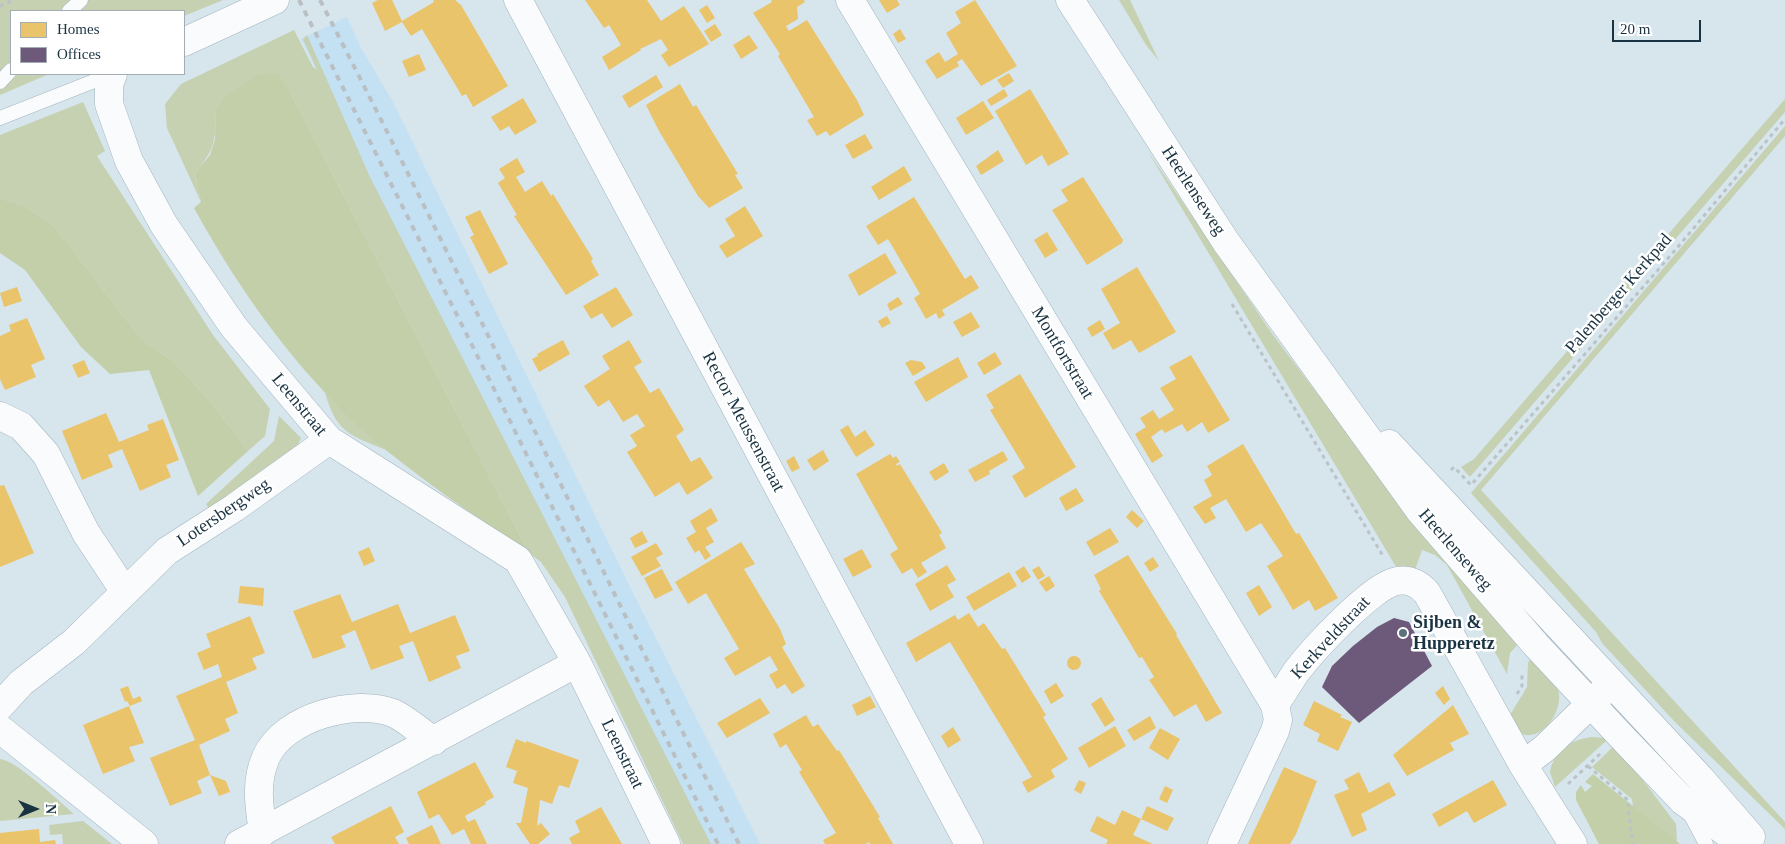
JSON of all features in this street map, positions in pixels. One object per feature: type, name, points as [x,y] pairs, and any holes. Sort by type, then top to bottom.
[{"type":"street","points":[[185,42],[275,0]]},
{"type":"street","name":"Rector Meussenstraat","points":[[518,0],[969,844]]},
{"type":"street","name":"Montfortstraat","points":[[850,0],[1275,705]]},
{"type":"street","name":"Heerlenseweg","points":[[1070,0],[1226,242],[1420,511],[1590,703],[1683,801],[1742,844]]},
{"type":"street","name":"Leenstraat","points":[[112,75],[109,85],[109,104],[129,161],[164,225],[233,326],[329,440],[518,560],[578,663],[666,844]]},
{"type":"street","name":"Heerlenseweg","points":[[1323,376],[1437,494],[1700,778],[1757,844]]},
{"type":"street","points":[[0,416],[21,426],[46,454],[86,534],[125,592]]},
{"type":"street","name":"Lotersbergweg","points":[[0,706],[21,683],[74,642],[167,551],[234,508],[329,440]]},
{"type":"street","name":"Kerkveldstraat","points":[[1275,705],[1297,672],[1353,611],[1381,587],[1398,581],[1419,584],[1427,593],[1523,765]]},
{"type":"street","points":[[239,844],[434,742],[578,663]]},
{"type":"street","points":[[1573,844],[1523,765],[1545,748],[1611,684]]},
{"type":"street","points":[[1222,844],[1275,732],[1278,720],[1275,705]]},
{"type":"street","points":[[264,832],[258,805],[258,782],[266,756],[285,734],[310,717],[339,710],[370,707],[394,713],[434,742]]},
{"type":"street","points":[[0,729],[144,844]]},
{"type":"lane","points":[[70,10],[81,0]]},
{"type":"lane","points":[[0,82],[10,71]]},
{"type":"lane","points":[[0,118],[109,75]]},
{"type":"lane","name":"Heerlenseweg","points":[[1683,801],[1706,844]]},
{"type":"path","points":[[0,6],[14,0]]},
{"type":"path","name":"Palenberger Kerkpad","points":[[1471,485],[1678,248],[1785,119]]},
{"type":"path","points":[[1544,799],[1563,788],[1620,735]]},
{"type":"path","points":[[1588,766],[1630,801],[1628,808],[1633,844]]},
{"type":"shaded area","points":[[347,17],[361,48],[393,102],[632,591],[760,844],[698,844],[301,39]]},
{"type":"green space","points":[[0,0],[223,0],[185,16],[185,10],[10,10],[10,75],[47,75],[0,95]]},
{"type":"green space","points":[[1119,0],[1130,0],[1159,61],[1146,45]]},
{"type":"green space","points":[[294,30],[313,67],[317,70],[303,39],[307,35],[370,177],[711,844],[683,844],[565,597],[541,562],[529,553],[289,90],[216,112],[213,145],[207,158],[195,173],[201,202],[167,128],[165,104],[181,84]]},
{"type":"green space","points":[[277,73],[289,90],[529,553],[387,451],[330,398],[304,369],[256,307],[213,242],[194,208],[201,202],[195,173],[210,155],[215,139],[216,112],[225,97],[258,75]]},
{"type":"green space","points":[[1785,99],[1785,112],[1470,477],[1461,467],[1474,459]]},
{"type":"green space","points":[[83,102],[105,151],[97,156],[213,335],[270,409],[265,436],[248,451],[211,402],[174,362],[141,339],[55,227],[26,207],[0,198],[0,135]]},
{"type":"green space","points":[[1785,126],[1785,136],[1481,490],[1785,822],[1785,829],[1675,722],[1602,643],[1596,632],[1471,493]]},
{"type":"green space","points":[[1147,150],[1273,335],[1354,442],[1520,642],[1510,653],[1507,674],[1447,565],[1435,555],[1422,550],[1415,570],[1399,568],[1395,565]]},
{"type":"green space","points":[[0,198],[26,207],[55,227],[141,339],[174,362],[211,402],[248,451],[198,496],[149,370],[110,374],[81,347],[25,270],[0,253]]},
{"type":"green space","points":[[325,392],[386,450],[346,431],[334,416]]},
{"type":"green space","points":[[279,416],[301,438],[296,449],[211,511],[206,504],[274,441]]},
{"type":"green space","points":[[1533,655],[1554,681],[1559,698],[1558,707],[1549,724],[1535,734],[1526,735],[1518,732],[1507,720],[1527,687],[1528,663]]},
{"type":"green space","points":[[1594,737],[1604,738],[1606,741],[1555,787],[1550,772],[1556,757],[1572,743]]},
{"type":"green space","points":[[1614,746],[1617,746],[1676,824],[1677,842],[1633,807],[1632,799],[1592,767]]},
{"type":"green space","points":[[0,759],[16,766],[27,774],[74,814],[0,821]]},
{"type":"green space","points":[[1593,774],[1680,844],[1599,844],[1576,800],[1576,792],[1581,785],[1585,792],[1592,786],[1585,782]]},
{"type":"green space","points":[[83,821],[112,844],[63,844],[62,834],[50,835],[49,825]]},
{"type":"building: Homes","points":[[378,0],[392,0],[402,21],[434,2],[433,0],[455,0],[461,5],[508,86],[473,107],[466,94],[462,96],[422,29],[411,36],[402,22],[385,31],[372,3]]},
{"type":"building: Homes","points":[[585,0],[647,0],[661,21],[684,6],[709,44],[669,67],[661,55],[668,50],[661,39],[640,49],[609,70],[602,57],[621,45],[609,25],[604,28]]},
{"type":"building: Homes","points":[[771,0],[804,0],[805,2],[797,7],[798,19],[786,26],[789,31],[807,20],[857,100],[864,115],[830,136],[826,131],[817,136],[807,120],[814,117],[778,56],[780,54],[753,13],[772,2]]},
{"type":"building: Homes","points":[[879,0],[897,0],[900,5],[887,13]]},
{"type":"building: Homes","points":[[975,0],[1017,66],[981,86],[962,59],[957,62],[959,66],[937,79],[925,61],[939,52],[945,62],[958,54],[946,33],[961,23],[955,12]]},
{"type":"building: Homes","points":[[707,5],[715,18],[707,23],[699,10]]},
{"type":"building: Homes","points":[[715,24],[722,35],[711,42],[704,31]]},
{"type":"building: Homes","points":[[900,29],[906,39],[898,43],[893,34]]},
{"type":"building: Homes","points":[[749,35],[758,48],[741,59],[733,45]]},
{"type":"building: Homes","points":[[419,54],[426,70],[409,77],[402,61]]},
{"type":"building: Homes","points":[[1009,73],[1014,81],[1003,88],[997,80]]},
{"type":"building: Homes","points":[[656,75],[663,87],[629,108],[622,96]]},
{"type":"building: Homes","points":[[680,84],[693,107],[696,105],[738,174],[735,175],[743,188],[709,208],[698,196],[659,131],[646,105]]},
{"type":"building: Homes","points":[[1004,89],[1008,96],[991,106],[987,100]]},
{"type":"building: Homes","points":[[1030,89],[1069,154],[1048,166],[1042,155],[1026,165],[995,111]]},
{"type":"building: Homes","points":[[523,98],[537,122],[515,135],[509,126],[500,131],[491,117]]},
{"type":"building: Homes","points":[[983,101],[994,118],[966,135],[956,118]]},
{"type":"building: Homes","points":[[865,134],[873,148],[853,159],[845,145]]},
{"type":"building: Homes","points":[[998,150],[1004,161],[981,175],[976,166]]},
{"type":"building: Homes","points":[[517,158],[525,172],[516,177],[525,192],[542,181],[551,196],[553,194],[593,259],[591,261],[599,275],[566,295],[514,216],[517,215],[498,183],[505,178],[499,169]]},
{"type":"building: Homes","points":[[904,166],[912,180],[879,200],[871,187]]},
{"type":"building: Homes","points":[[1083,177],[1123,240],[1122,243],[1087,265],[1052,210],[1068,201],[1061,190]]},
{"type":"building: Homes","points":[[914,197],[965,279],[971,275],[979,288],[942,310],[945,315],[939,319],[936,313],[926,319],[914,298],[920,294],[888,239],[878,245],[866,226]]},
{"type":"building: Homes","points":[[745,206],[763,236],[727,258],[719,246],[735,236],[725,219]]},
{"type":"building: Homes","points":[[480,210],[508,264],[489,274],[470,237],[474,235],[465,217]]},
{"type":"building: Homes","points":[[1047,232],[1058,250],[1045,258],[1034,240]]},
{"type":"building: Homes","points":[[885,253],[897,273],[859,296],[848,275]]},
{"type":"building: Homes","points":[[1137,267],[1176,332],[1139,353],[1131,340],[1113,350],[1103,333],[1120,323],[1101,289]]},
{"type":"building: Homes","points":[[17,287],[22,301],[4,307],[0,293]]},
{"type":"building: Homes","points":[[616,287],[633,315],[612,328],[602,313],[591,319],[583,306]]},
{"type":"building: Homes","points":[[898,297],[903,304],[890,311],[887,304]]},
{"type":"building: Homes","points":[[971,312],[980,327],[962,337],[953,322]]},
{"type":"building: Homes","points":[[887,316],[891,323],[882,328],[878,321]]},
{"type":"building: Homes","points":[[27,318],[45,359],[31,365],[36,377],[5,390],[0,379],[0,336],[11,331],[9,325]]},
{"type":"building: Homes","points":[[1100,320],[1105,329],[1092,337],[1087,328]]},
{"type":"building: Homes","points":[[563,340],[570,354],[539,372],[532,359],[538,356],[537,354]]},
{"type":"building: Homes","points":[[629,340],[642,362],[634,367],[650,393],[659,388],[684,430],[676,436],[691,462],[700,457],[713,478],[687,495],[679,482],[655,497],[627,452],[637,446],[630,435],[645,426],[637,414],[623,422],[609,400],[598,407],[584,386],[610,369],[602,356]]},
{"type":"building: Homes","points":[[995,352],[1002,364],[984,375],[977,363]]},
{"type":"building: Homes","points":[[1191,355],[1230,420],[1208,433],[1202,422],[1187,432],[1182,424],[1165,433],[1162,429],[1151,437],[1163,456],[1152,463],[1135,434],[1146,427],[1140,418],[1153,410],[1159,419],[1174,410],[1160,388],[1176,379],[1169,367]]},
{"type":"building: Homes","points":[[958,357],[968,377],[926,402],[914,382]]},
{"type":"building: Homes","points":[[84,360],[90,373],[78,378],[72,365]]},
{"type":"building: Homes","points":[[911,360],[922,362],[926,368],[913,376],[905,363]]},
{"type":"building: Homes","points":[[1020,374],[1076,467],[1025,498],[1012,476],[1025,468],[990,410],[994,408],[986,395]]},
{"type":"building: Homes","points":[[106,413],[119,442],[149,430],[147,425],[163,419],[179,460],[166,465],[171,477],[140,491],[122,449],[108,455],[113,467],[82,480],[62,431]]},
{"type":"building: Homes","points":[[848,425],[855,437],[865,430],[875,445],[856,457],[840,430]]},
{"type":"building: Homes","points":[[1243,444],[1296,534],[1299,533],[1338,598],[1315,611],[1309,600],[1293,610],[1267,566],[1283,556],[1261,523],[1246,532],[1226,499],[1210,508],[1216,518],[1205,524],[1193,507],[1212,496],[1204,480],[1212,475],[1207,466]]},
{"type":"building: Homes","points":[[823,450],[829,461],[814,471],[807,460]]},
{"type":"building: Homes","points":[[1003,451],[1008,460],[989,471],[990,474],[975,482],[968,470]]},
{"type":"building: Homes","points":[[890,454],[893,458],[896,456],[900,462],[896,464],[897,466],[900,464],[942,533],[939,535],[946,548],[921,563],[927,572],[918,578],[912,568],[902,574],[890,554],[898,549],[856,474]]},
{"type":"building: Homes","points":[[794,456],[800,468],[792,472],[786,461]]},
{"type":"building: Homes","points":[[944,463],[949,472],[935,481],[929,472]]},
{"type":"building: Homes","points":[[4,485],[34,553],[0,567],[0,486]]},
{"type":"building: Homes","points":[[1076,488],[1084,501],[1066,511],[1059,498]]},
{"type":"building: Homes","points":[[711,508],[718,521],[706,528],[714,542],[705,547],[711,556],[705,560],[699,550],[695,553],[686,538],[696,532],[690,521]]},
{"type":"building: Homes","points":[[1132,510],[1144,521],[1137,528],[1126,517]]},
{"type":"building: Homes","points":[[1110,528],[1119,542],[1094,556],[1086,542]]},
{"type":"building: Homes","points":[[642,531],[648,542],[635,548],[630,538]]},
{"type":"building: Homes","points":[[741,542],[755,564],[744,569],[780,629],[786,644],[782,647],[805,686],[792,694],[785,684],[777,689],[769,675],[778,670],[770,656],[735,676],[724,658],[739,649],[706,593],[688,604],[675,582]]},
{"type":"building: Homes","points":[[656,543],[663,554],[656,558],[661,566],[642,576],[631,557]]},
{"type":"building: Homes","points":[[369,547],[375,561],[364,566],[358,552]]},
{"type":"building: Homes","points":[[862,549],[872,567],[853,577],[843,559]]},
{"type":"building: Homes","points":[[1128,555],[1177,634],[1222,713],[1206,722],[1196,704],[1174,717],[1149,680],[1154,677],[1142,657],[1139,658],[1099,591],[1101,589],[1094,575]]},
{"type":"building: Homes","points":[[1153,557],[1159,566],[1150,572],[1144,563]]},
{"type":"building: Homes","points":[[947,565],[956,580],[947,585],[954,597],[930,611],[915,584]]},
{"type":"building: Homes","points":[[1024,566],[1031,577],[1022,583],[1015,572]]},
{"type":"building: Homes","points":[[1039,566],[1045,576],[1038,580],[1032,570]]},
{"type":"building: Homes","points":[[662,569],[673,590],[655,599],[644,578]]},
{"type":"building: Homes","points":[[1009,572],[1017,586],[974,611],[966,597]]},
{"type":"building: Homes","points":[[1049,576],[1055,586],[1046,592],[1039,582]]},
{"type":"building: Homes","points":[[1259,585],[1272,607],[1259,616],[1246,593]]},
{"type":"building: Homes","points":[[240,586],[264,588],[263,606],[238,603]]},
{"type":"building: Homes","points":[[340,594],[352,622],[398,604],[410,633],[455,615],[470,651],[456,656],[461,668],[429,682],[413,641],[399,646],[404,658],[371,670],[355,630],[341,636],[346,647],[313,659],[293,611]]},
{"type":"building: Homes","points":[[969,613],[978,627],[984,623],[1002,649],[1005,648],[1046,715],[1043,717],[1068,759],[1051,770],[1055,777],[1028,793],[1022,782],[1032,777],[950,642],[916,662],[906,643],[955,615],[958,620]]},
{"type":"building: Homes","points":[[250,616],[265,653],[252,658],[257,669],[226,682],[238,713],[225,719],[230,731],[199,745],[210,775],[197,781],[202,793],[170,806],[150,758],[195,740],[176,696],[222,677],[218,664],[204,670],[197,653],[211,647],[206,634]]},
{"type":"building: Homes","points":[[1071,656],[1077,656],[1081,663],[1077,670],[1071,670],[1067,666],[1067,660]]},
{"type":"building: Homes","points":[[1056,683],[1064,696],[1051,704],[1044,691]]},
{"type":"building: Homes","points":[[128,686],[133,699],[140,696],[142,701],[130,706],[127,701],[125,702],[120,689]]},
{"type":"building: Homes","points":[[1443,686],[1450,699],[1444,705],[1435,693]]},
{"type":"building: Homes","points":[[870,696],[876,707],[857,716],[852,705]]},
{"type":"building: Homes","points":[[1101,697],[1115,720],[1105,727],[1091,704]]},
{"type":"building: Homes","points":[[760,698],[770,713],[727,738],[717,723]]},
{"type":"building: Homes","points":[[1314,701],[1352,722],[1338,751],[1317,741],[1320,734],[1303,725]]},
{"type":"building: Homes","points":[[1453,705],[1469,734],[1450,743],[1454,750],[1407,776],[1393,755]]},
{"type":"building: Homes","points":[[129,706],[144,743],[129,747],[135,761],[103,774],[83,725]]},
{"type":"building: Homes","points":[[806,715],[813,727],[818,724],[837,751],[839,750],[880,817],[878,818],[893,844],[870,844],[869,842],[866,844],[825,844],[823,840],[836,833],[799,772],[802,770],[786,744],[780,748],[773,734]]},
{"type":"building: Homes","points":[[1150,716],[1156,728],[1134,741],[1127,730]]},
{"type":"building: Homes","points":[[1115,726],[1126,746],[1089,768],[1078,748]]},
{"type":"building: Homes","points":[[953,727],[961,740],[948,748],[941,736]]},
{"type":"building: Homes","points":[[1160,728],[1180,739],[1168,760],[1149,748]]},
{"type":"building: Homes","points":[[516,739],[579,760],[569,788],[559,785],[552,804],[540,800],[537,826],[541,823],[550,834],[538,844],[530,844],[516,823],[521,823],[528,788],[513,783],[517,771],[506,767]]},
{"type":"building: Homes","points":[[475,762],[494,797],[465,816],[468,822],[475,819],[487,844],[471,844],[464,829],[452,835],[439,814],[429,819],[417,792]]},
{"type":"building: Homes","points":[[1284,767],[1317,781],[1296,834],[1290,844],[1248,844]]},
{"type":"building: Homes","points":[[1359,772],[1369,793],[1389,782],[1396,795],[1361,814],[1367,830],[1352,837],[1334,795],[1349,789],[1344,780]]},
{"type":"building: Homes","points":[[210,775],[226,781],[230,792],[219,796]]},
{"type":"building: Homes","points":[[1079,780],[1086,783],[1081,794],[1074,790]]},
{"type":"building: Homes","points":[[1493,780],[1507,805],[1474,823],[1467,811],[1439,827],[1432,814]]},
{"type":"building: Homes","points":[[1165,786],[1173,790],[1167,803],[1159,799]]},
{"type":"building: Homes","points":[[391,806],[404,832],[395,837],[399,844],[335,844],[331,837]]},
{"type":"building: Homes","points":[[1147,806],[1174,818],[1167,831],[1141,819]]},
{"type":"building: Homes","points":[[601,807],[622,844],[572,844],[569,838],[580,832],[575,821]]},
{"type":"building: Homes","points":[[1122,810],[1141,819],[1133,835],[1153,844],[1106,844],[1108,840],[1090,831],[1097,816],[1115,825]]},
{"type":"building: Homes","points":[[432,825],[441,844],[409,844],[406,838]]},
{"type":"building: Homes","points":[[39,829],[40,842],[55,840],[56,844],[0,844],[0,833]]},
{"type":"building: Offices","points":[[1394,618],[1409,622],[1432,666],[1359,723],[1322,687],[1332,666],[1377,627]]},
{"type":"railway","points":[[299,0],[512,425],[718,844]]},
{"type":"railway","points":[[320,0],[374,105],[739,844]]},
{"type":"place","name":"Sijben & Hupperetz","points":[[1403,633]]}]
